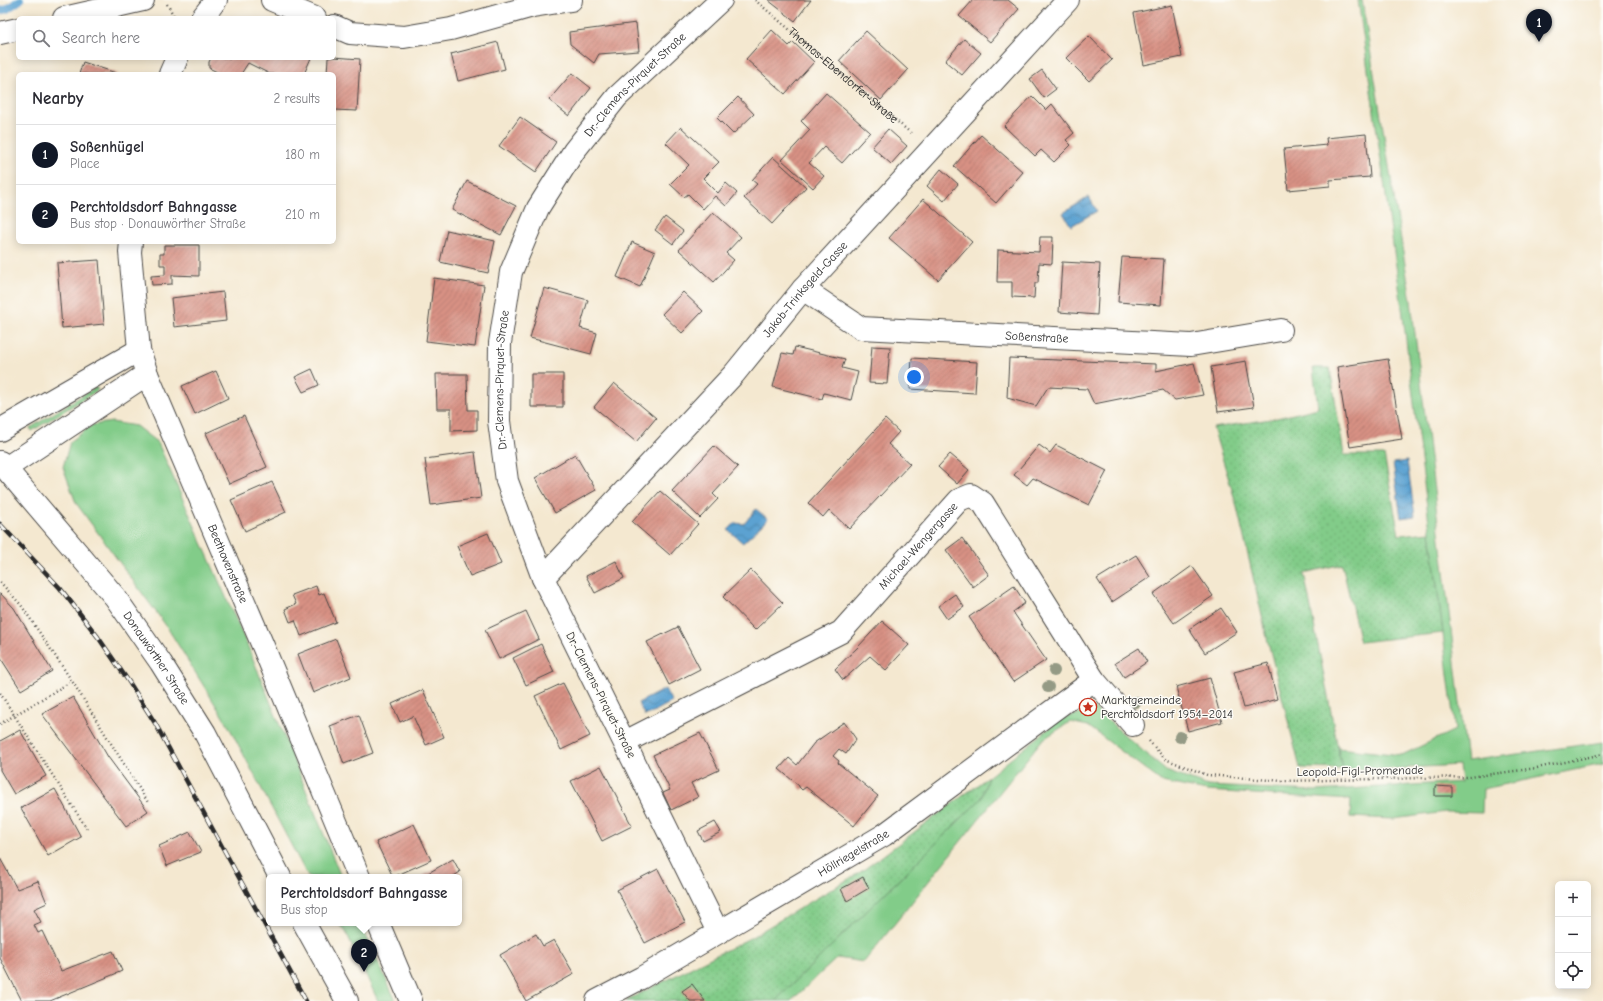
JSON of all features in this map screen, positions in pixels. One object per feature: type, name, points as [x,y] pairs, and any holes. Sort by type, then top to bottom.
[{"type":"street","points":[[73,16],[143,0]]},
{"type":"street","points":[[204,16],[216,0]]},
{"type":"street","points":[[272,0],[310,16]]},
{"type":"street","points":[[336,27],[350,33],[404,37],[451,29],[533,6],[571,0]]},
{"type":"street","name":"Dr.-Clemens-Pirquet-Straße","points":[[718,932],[625,742],[542,578],[507,481],[499,421],[500,343],[511,272],[538,208],[574,150],[617,97],[721,0]]},
{"type":"street","name":"Jakob-Trinksgeld-Gasse","points":[[542,578],[734,374],[803,290],[1068,0]]},
{"type":"street","points":[[0,33],[16,29]]},
{"type":"street","points":[[171,72],[176,60]]},
{"type":"street","name":"Beethovenstraße","points":[[131,244],[130,252],[139,350],[147,374],[263,646],[358,874]]},
{"type":"street","name":"Soßenstraße","points":[[803,290],[861,328],[1190,345],[1281,330]]},
{"type":"street","points":[[0,430],[139,350]]},
{"type":"street","points":[[3,465],[147,374]]},
{"type":"street","name":"Donauwörther Straße","points":[[3,465],[115,597],[161,663],[206,733],[278,874]]},
{"type":"street","name":"Michael-Wengergasse","points":[[625,742],[841,632],[959,500],[971,495],[983,503],[1094,680],[1133,725]]},
{"type":"street","name":"Höllriegelstraße","points":[[597,1001],[641,978],[884,835],[1094,680]]},
{"type":"street","points":[[306,926],[347,1001]]},
{"type":"street","points":[[379,926],[411,1001]]},
{"type":"path","points":[[165,0],[174,16]]},
{"type":"path","name":"Thomas-Ebendorfer-Straße","points":[[755,0],[931,150]]},
{"type":"path","points":[[0,582],[21,605],[72,682],[149,804]]},
{"type":"path","points":[[0,724],[72,682]]},
{"type":"path","points":[[0,693],[87,829]]},
{"type":"path","name":"Leopold-Figl-Promenade","points":[[1133,725],[1165,759],[1207,775],[1283,781],[1470,777],[1537,768],[1603,754]]},
{"type":"green space","points":[[1358,0],[1362,0],[1411,301],[1467,761],[1603,742],[1603,764],[1483,789],[1482,813],[1446,812],[1393,819],[1350,817],[1351,800],[1207,791],[1162,782],[1088,726],[1070,722],[1042,740],[864,962],[837,958],[791,1001],[775,1001],[981,799],[988,777],[1061,719],[1095,709],[1166,771],[1208,786],[1315,791],[1461,782],[1459,765],[1387,769],[1342,769],[1338,748],[1402,755],[1455,730],[1402,308]]},
{"type":"green space","points":[[1313,368],[1330,368],[1344,455],[1384,455],[1399,535],[1430,532],[1443,633],[1360,642],[1342,564],[1304,573],[1342,769],[1300,768],[1268,642],[1236,503],[1213,428],[1277,418],[1318,408]]},
{"type":"green space","points":[[96,387],[98,390],[32,431],[30,428]]},
{"type":"green space","points":[[112,422],[136,426],[158,443],[249,649],[340,874],[306,874],[228,725],[167,627],[76,503],[63,467],[70,442],[92,425]]},
{"type":"green space","points":[[988,777],[981,799],[775,1001],[625,1001],[750,938],[862,871]]},
{"type":"green space","points":[[341,926],[361,926],[396,1001],[378,1001],[346,932]]},
{"type":"water","points":[[1089,197],[1097,211],[1071,226],[1063,213]]},
{"type":"water","points":[[1407,461],[1415,516],[1401,518],[1393,463]]},
{"type":"water","points":[[756,509],[768,519],[743,543],[728,530],[735,523],[744,524]]},
{"type":"water","points":[[665,689],[672,702],[645,716],[638,703]]},
{"type":"building","points":[[768,0],[811,0],[795,21]]},
{"type":"building","points":[[973,0],[1008,0],[1019,9],[990,42],[959,16]]},
{"type":"building","points":[[1172,5],[1182,57],[1144,65],[1134,13]]},
{"type":"building","points":[[636,23],[639,51],[599,54],[594,63],[570,44],[569,32]]},
{"type":"building","points":[[772,30],[789,46],[793,42],[814,62],[785,94],[746,59]]},
{"type":"building","points":[[866,31],[908,70],[881,100],[839,61]]},
{"type":"building","points":[[1089,36],[1112,60],[1089,81],[1066,58]]},
{"type":"building","points":[[964,39],[981,53],[962,75],[945,61]]},
{"type":"building","points":[[498,42],[505,69],[458,81],[451,54]]},
{"type":"building","points":[[336,57],[360,59],[357,111],[336,110],[336,72],[327,72],[328,60],[336,60]]},
{"type":"building","points":[[210,60],[310,60],[305,72],[266,72],[248,63],[242,72],[217,72],[209,68]]},
{"type":"building","points":[[83,62],[113,72],[80,72]]},
{"type":"building","points":[[1042,70],[1056,89],[1044,98],[1030,79]]},
{"type":"building","points":[[572,73],[591,88],[569,116],[549,100]]},
{"type":"building","points":[[826,93],[870,132],[842,163],[824,147],[809,163],[824,176],[813,188],[782,160],[810,130],[801,121]]},
{"type":"building","points":[[1032,96],[1046,110],[1052,104],[1074,133],[1066,140],[1071,145],[1054,162],[1041,150],[1035,156],[1004,126]]},
{"type":"building","points":[[738,97],[754,114],[733,134],[717,118]]},
{"type":"building","points":[[520,117],[556,142],[536,172],[499,146]]},
{"type":"building","points":[[681,127],[719,162],[703,178],[718,193],[726,183],[737,193],[726,206],[715,196],[703,209],[688,194],[684,197],[670,184],[689,165],[666,143]]},
{"type":"building","points":[[888,129],[907,146],[891,164],[872,147]]},
{"type":"building","points":[[1366,134],[1370,177],[1330,180],[1330,186],[1288,190],[1284,149],[1327,145],[1326,138]]},
{"type":"building","points":[[981,135],[1023,172],[996,203],[954,166]]},
{"type":"building","points":[[773,157],[806,187],[772,224],[744,198],[757,184],[752,180]]},
{"type":"building","points":[[941,169],[958,184],[944,201],[927,186]]},
{"type":"building","points":[[467,181],[516,206],[501,235],[452,210]]},
{"type":"building","points":[[923,199],[972,242],[938,280],[889,238]]},
{"type":"building","points":[[713,212],[741,237],[726,253],[734,260],[714,282],[679,250]]},
{"type":"building","points":[[665,217],[683,231],[673,244],[655,230]]},
{"type":"building","points":[[447,230],[495,241],[488,273],[440,262]]},
{"type":"building","points":[[1040,237],[1053,237],[1052,264],[1039,263],[1038,283],[1035,283],[1034,298],[1012,297],[1012,282],[997,282],[998,250],[1039,252]]},
{"type":"building","points":[[632,242],[655,252],[640,287],[617,277]]},
{"type":"building","points":[[164,245],[199,245],[199,276],[172,275],[172,284],[152,285],[151,276],[165,275],[165,265],[160,265],[160,254],[164,254]]},
{"type":"building","points":[[1122,257],[1164,259],[1161,305],[1118,302]]},
{"type":"building","points":[[99,260],[104,324],[62,328],[57,263]]},
{"type":"building","points":[[1062,262],[1100,264],[1097,315],[1059,312]]},
{"type":"building","points":[[434,278],[484,285],[475,347],[426,341]]},
{"type":"building","points":[[544,288],[588,300],[580,328],[597,333],[591,354],[530,338]]},
{"type":"building","points":[[223,292],[226,321],[174,327],[171,298]]},
{"type":"building","points":[[683,292],[703,311],[682,333],[662,314]]},
{"type":"building","points":[[872,346],[890,347],[887,384],[869,383]]},
{"type":"building","points":[[795,347],[845,359],[842,368],[858,372],[851,400],[824,393],[822,399],[773,387],[782,353],[793,355]]},
{"type":"building","points":[[912,358],[977,362],[975,393],[910,389]]},
{"type":"building","points":[[1009,358],[1156,364],[1156,371],[1194,363],[1203,395],[1175,400],[1163,390],[1094,404],[1087,389],[1048,387],[1036,406],[1007,398]]},
{"type":"building","points":[[1388,359],[1402,439],[1350,447],[1337,367]]},
{"type":"building","points":[[1246,361],[1254,407],[1218,412],[1211,367]]},
{"type":"building","points":[[312,369],[319,385],[303,392],[295,377]]},
{"type":"building","points":[[216,371],[228,398],[195,414],[182,386]]},
{"type":"building","points":[[436,374],[467,374],[468,410],[477,410],[477,430],[451,431],[451,409],[437,409]]},
{"type":"building","points":[[531,374],[563,374],[563,407],[531,407]]},
{"type":"building","points":[[614,383],[656,418],[636,442],[594,407]]},
{"type":"building","points":[[244,416],[267,467],[229,484],[206,433]]},
{"type":"building","points":[[885,419],[899,432],[888,444],[910,464],[849,529],[829,510],[823,517],[808,503]]},
{"type":"building","points":[[1039,445],[1050,453],[1056,445],[1107,471],[1089,505],[1033,478],[1027,485],[1014,475]]},
{"type":"building","points":[[714,446],[738,467],[713,494],[718,499],[700,518],[672,491]]},
{"type":"building","points":[[475,452],[481,498],[431,505],[425,459]]},
{"type":"building","points":[[575,454],[596,490],[555,513],[535,478]]},
{"type":"building","points":[[950,454],[969,470],[957,484],[938,467]]},
{"type":"building","points":[[272,482],[286,512],[245,531],[231,500]]},
{"type":"building","points":[[660,491],[698,524],[670,555],[632,522]]},
{"type":"building","points":[[488,533],[501,564],[470,576],[457,546]]},
{"type":"building","points":[[962,538],[989,575],[973,587],[946,550]]},
{"type":"building","points":[[1136,555],[1150,577],[1112,602],[1097,579]]},
{"type":"building","points":[[616,561],[624,578],[595,593],[586,576]]},
{"type":"building","points":[[1192,566],[1213,596],[1174,623],[1153,594]]},
{"type":"building","points":[[751,570],[783,603],[755,630],[723,597]]},
{"type":"building","points":[[316,586],[319,595],[324,593],[336,622],[301,636],[295,620],[290,622],[285,609],[296,604],[292,595]]},
{"type":"building","points":[[1014,586],[1025,603],[1013,612],[1046,660],[1013,682],[969,617]]},
{"type":"building","points":[[0,593],[14,608],[52,671],[21,690],[0,657]]},
{"type":"building","points":[[955,594],[964,607],[947,619],[938,606]]},
{"type":"building","points":[[1221,608],[1237,632],[1205,653],[1189,629]]},
{"type":"building","points":[[526,611],[539,639],[499,659],[485,630]]},
{"type":"building","points":[[882,621],[909,645],[886,670],[870,656],[843,680],[835,669]]},
{"type":"building","points":[[678,627],[700,669],[669,685],[647,642]]},
{"type":"building","points":[[336,639],[351,677],[313,693],[298,654]]},
{"type":"building","points":[[541,644],[554,672],[526,685],[513,658]]},
{"type":"building","points":[[1139,648],[1147,662],[1124,677],[1115,663]]},
{"type":"building","points":[[1268,663],[1277,699],[1244,708],[1234,672]]},
{"type":"building","points":[[1210,678],[1222,722],[1188,731],[1176,687]]},
{"type":"building","points":[[563,683],[590,736],[561,750],[535,696]]},
{"type":"building","points":[[423,690],[444,737],[426,745],[413,716],[400,722],[392,704]]},
{"type":"building","points":[[73,697],[108,757],[148,811],[126,826],[42,714]]},
{"type":"building","points":[[359,715],[373,753],[344,764],[330,726]]},
{"type":"building","points":[[844,722],[856,739],[846,754],[839,749],[833,756],[839,761],[838,763],[878,796],[854,826],[806,787],[802,790],[779,769],[789,758],[797,765],[814,743]]},
{"type":"building","points":[[20,730],[46,776],[14,794],[0,770],[0,741]]},
{"type":"building","points":[[700,733],[719,770],[691,783],[698,797],[671,810],[663,793],[670,790],[653,755]]},
{"type":"building","points":[[601,766],[632,826],[602,841],[571,781]]},
{"type":"building","points":[[1435,786],[1452,787],[1452,796],[1435,796]]},
{"type":"building","points":[[55,789],[81,837],[48,856],[21,808]]},
{"type":"building","points":[[715,822],[721,832],[703,841],[698,831]]},
{"type":"building","points":[[414,824],[431,860],[400,874],[392,874],[376,842]]},
{"type":"building","points":[[190,832],[201,852],[167,866],[159,846]]},
{"type":"building","points":[[0,858],[17,889],[38,881],[47,903],[34,909],[41,922],[34,925],[38,933],[42,931],[61,971],[113,951],[122,971],[50,1001],[22,1001],[0,958]]},
{"type":"building","points":[[453,859],[460,872],[457,874],[426,874]]},
{"type":"building","points":[[658,869],[685,922],[645,943],[617,890]]},
{"type":"building","points":[[863,877],[869,888],[847,901],[841,889]]},
{"type":"building","points":[[536,934],[543,946],[554,940],[574,974],[526,1001],[500,955]]},
{"type":"building","points":[[692,984],[705,1001],[690,1001],[682,991]]},
{"type":"waterway","points":[[0,11],[7,9],[20,0]]},
{"type":"railway","points":[[0,524],[60,588],[98,637],[129,682],[155,723],[306,1001]]},
{"type":"place","name":"Soßenhügel","points":[[1539,42]]},
{"type":"place","name":"Marktgemeinde Perchtoldsdorf 1954–2014","points":[[1088,707]]},
{"type":"place","name":"Perchtoldsdorf Bahngasse","points":[[364,972]]}]
